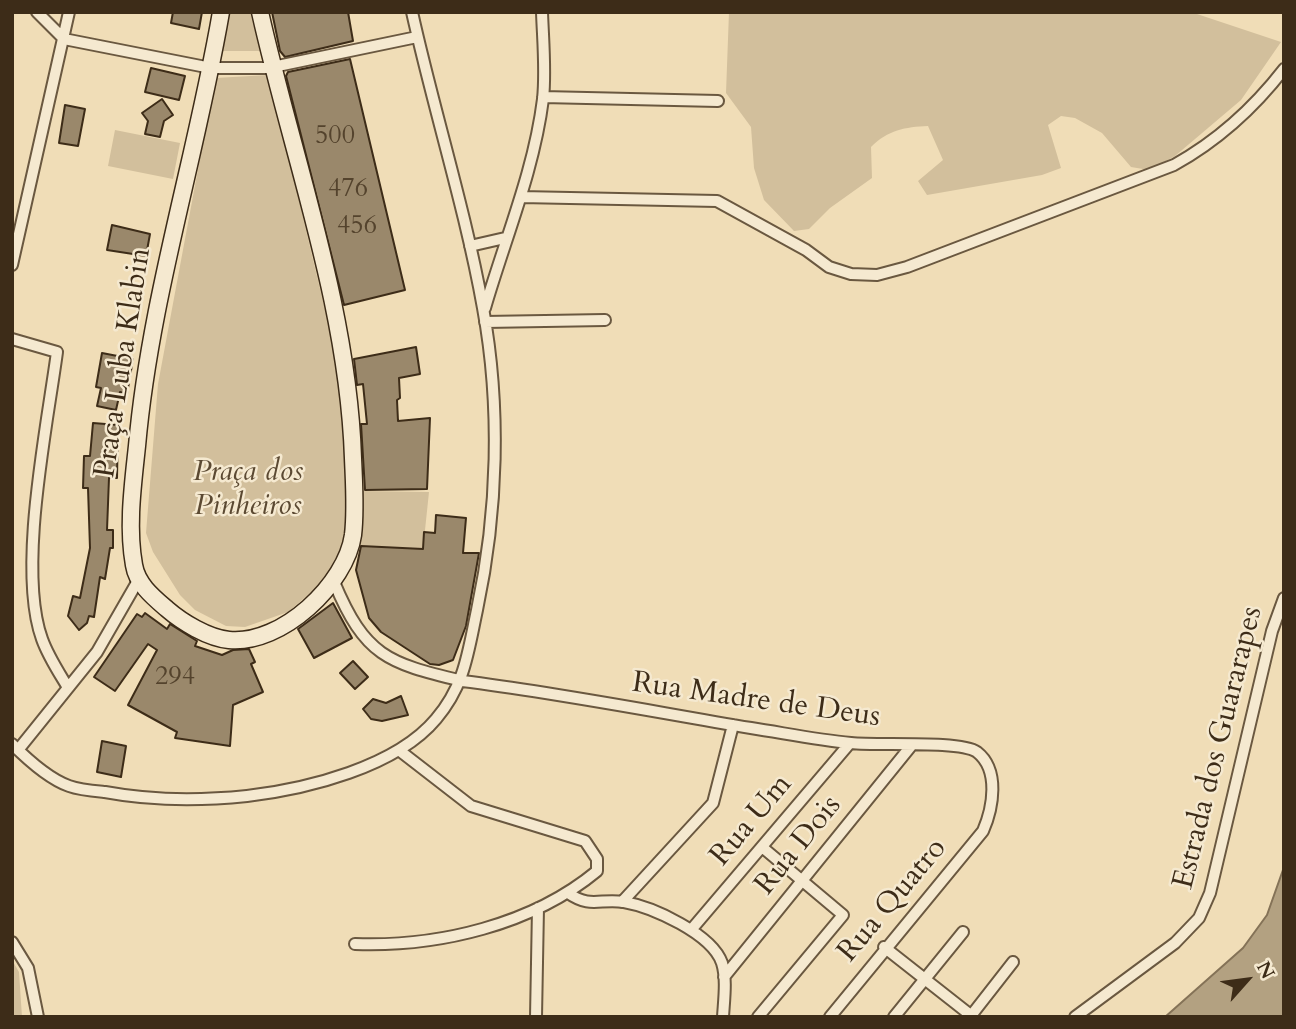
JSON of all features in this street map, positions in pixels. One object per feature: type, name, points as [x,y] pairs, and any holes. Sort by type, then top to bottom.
[{"type":"main road","name":"Praça Luba Klabin","points":[[139,579],[134,567],[132,533],[142,393],[163,278],[211,68],[220,12]]},
{"type":"main road","points":[[139,579],[173,614],[226,640],[260,636],[311,606],[334,582],[349,556],[353,531],[352,419],[344,358],[260,12]]},
{"type":"street","points":[[37,12],[64,39],[211,68],[274,68],[417,37]]},
{"type":"street","points":[[12,265],[69,12]]},
{"type":"street","points":[[139,579],[97,652],[15,747],[69,786],[127,796],[191,802],[254,795],[330,778],[400,751],[435,720],[462,681],[486,566],[496,453],[484,316],[470,246],[412,12]]},
{"type":"street","points":[[484,316],[505,239],[521,197],[543,97],[542,12]]},
{"type":"street","points":[[521,197],[717,201],[806,250],[830,267],[851,274],[877,275],[907,267],[1174,165],[1208,146],[1257,103],[1284,69]]},
{"type":"street","points":[[543,97],[718,101]]},
{"type":"street","points":[[470,246],[505,239]]},
{"type":"street","points":[[484,316],[606,320]]},
{"type":"street","points":[[12,339],[57,352],[37,508],[33,557],[34,608],[45,648],[67,687]]},
{"type":"street","name":"Rua Madre de Deus","points":[[334,582],[354,624],[385,657],[406,668],[462,681],[849,743],[968,747],[979,754],[990,770],[990,814]]},
{"type":"street","name":"Estrada dos Guararapes","points":[[1075,1017],[1175,943],[1199,918],[1210,893],[1272,631],[1284,598]]},
{"type":"street","points":[[622,902],[713,803],[733,725]]},
{"type":"street","name":"Rua Um","points":[[691,930],[849,743]]},
{"type":"street","name":"Rua Dois","points":[[724,977],[911,746]]},
{"type":"street","points":[[355,944],[410,945],[486,927],[538,908],[568,893],[597,870],[597,859],[585,841],[471,806],[400,751]]},
{"type":"street","name":"Rua Quatro","points":[[830,1017],[884,947],[983,831],[990,814]]},
{"type":"street","points":[[758,1017],[843,915],[762,847]]},
{"type":"street","points":[[568,893],[582,902],[622,902],[640,906],[691,930],[715,950],[724,977],[723,1017]]},
{"type":"street","points":[[536,1017],[538,908]]},
{"type":"street","points":[[894,1017],[963,932]]},
{"type":"street","points":[[12,943],[28,968],[38,1017]]},
{"type":"street","points":[[884,947],[971,1016],[1013,962]]},
{"type":"green space","points":[[229,12],[250,12],[260,51],[223,51]]},
{"type":"green space","points":[[729,12],[1191,12],[1281,42],[1241,100],[1175,156],[1149,170],[1131,167],[1102,133],[1075,118],[1061,116],[1048,125],[1061,168],[1042,175],[927,195],[918,181],[943,160],[928,126],[912,127],[890,133],[877,141],[871,147],[872,178],[830,208],[809,229],[794,231],[764,200],[754,168],[751,127],[726,93]]},
{"type":"green space","name":"Praça dos Pinheiros","points":[[269,75],[337,360],[347,487],[346,538],[329,577],[288,612],[245,627],[226,626],[195,610],[180,595],[153,552],[146,533],[158,384],[215,78]]},
{"type":"green space","points":[[115,130],[180,143],[173,179],[108,166]]},
{"type":"green space","points":[[362,491],[429,492],[423,549],[360,546]]},
{"type":"green space","points":[[12,960],[19,972],[22,1017],[12,1017]]},
{"type":"shaded area","points":[[1284,867],[1284,1017],[1165,1017],[1243,948],[1267,915]]},
{"type":"building","points":[[173,12],[202,12],[199,29],[171,23]]},
{"type":"building","points":[[272,12],[348,12],[353,41],[285,57],[280,51]]},
{"type":"building","points":[[350,59],[405,290],[344,305],[286,76],[288,72]]},
{"type":"building","points":[[151,68],[185,76],[179,100],[145,92]]},
{"type":"building","points":[[162,99],[173,115],[164,121],[160,137],[145,134],[148,121],[142,113]]},
{"type":"building","points":[[65,105],[85,109],[78,146],[59,143]]},
{"type":"building","points":[[112,225],[150,234],[146,256],[107,250]]},
{"type":"building","points":[[416,347],[420,374],[399,378],[398,421],[430,418],[427,489],[365,490],[361,424],[367,424],[363,384],[357,385],[354,359]]},
{"type":"building","points":[[102,353],[133,359],[127,394],[120,392],[116,410],[97,406],[101,388],[96,387]]},
{"type":"building","points":[[93,423],[118,425],[117,478],[109,478],[107,530],[113,530],[113,548],[110,548],[105,579],[100,577],[94,617],[89,616],[87,623],[79,630],[68,616],[73,596],[80,598],[90,548],[88,488],[83,488],[84,456],[90,456]]},
{"type":"building","points":[[436,515],[466,518],[463,553],[479,553],[466,626],[453,660],[439,665],[430,664],[381,632],[369,618],[356,570],[361,546],[423,549],[424,532],[435,533]]},
{"type":"building","points":[[333,603],[352,638],[314,658],[298,629]]},
{"type":"building","points":[[145,613],[167,629],[170,624],[197,641],[195,646],[222,655],[233,650],[249,649],[255,662],[251,664],[263,692],[233,705],[230,746],[175,738],[177,732],[128,705],[157,650],[148,644],[115,691],[94,677],[137,614],[142,617]]},
{"type":"building","points":[[353,661],[368,677],[355,689],[340,673]]},
{"type":"building","points":[[401,696],[408,715],[382,721],[371,719],[363,709],[373,699],[386,703]]},
{"type":"building","points":[[102,741],[126,746],[121,777],[97,772]]}]
